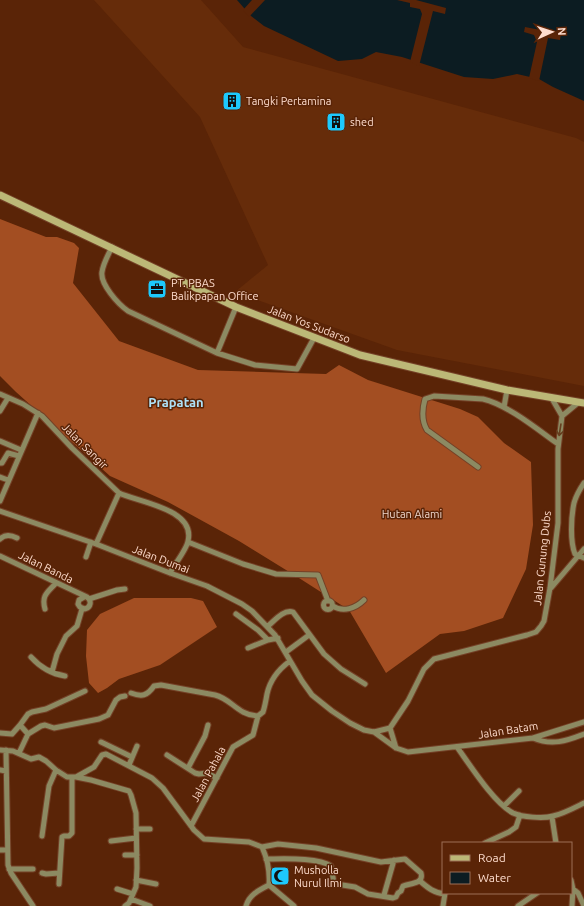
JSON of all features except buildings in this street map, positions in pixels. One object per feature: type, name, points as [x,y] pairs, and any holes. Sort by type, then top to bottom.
[{"type":"main road","name":"Jalan Yos Sudarso","points":[[0,195],[236,307],[360,355],[507,390],[581,402]]},
{"type":"street","points":[[112,247],[102,270],[102,278],[114,299],[128,311],[217,353],[255,365],[297,369],[314,338]]},
{"type":"street","points":[[217,353],[236,307]]},
{"type":"street","points":[[504,407],[507,390]]},
{"type":"street","name":"Jalan Sangir","points":[[0,394],[23,404],[38,413],[119,493],[173,512],[185,523],[188,531],[188,542]]},
{"type":"street","points":[[478,467],[427,430],[422,418],[425,399],[434,396],[491,401],[504,407],[558,444]]},
{"type":"street","points":[[551,397],[562,416],[581,402]]},
{"type":"street","points":[[0,411],[8,398]]},
{"type":"street","points":[[0,501],[38,413]]},
{"type":"street","name":"Jalan Gunung Dubs","points":[[390,728],[408,702],[424,669],[434,659],[536,632],[541,626],[544,620],[550,588],[558,523],[558,444],[562,416]]},
{"type":"street","points":[[0,441],[21,450]]},
{"type":"street","points":[[0,464],[8,453],[19,456]]},
{"type":"street","points":[[0,477],[8,480]]},
{"type":"street","points":[[581,558],[575,554],[572,547],[574,504],[578,492],[584,483]]},
{"type":"street","points":[[86,556],[119,493]]},
{"type":"street","name":"Jalan Dumai","points":[[0,511],[94,543],[207,586],[231,598],[252,611],[268,626],[278,638],[290,661],[312,695],[350,724],[364,730],[374,732]]},
{"type":"street","points":[[0,539],[4,535],[17,538]]},
{"type":"street","points":[[170,573],[188,542],[243,564],[276,574],[318,575],[328,601],[324,604],[326,609],[331,609],[333,606],[339,609],[353,609],[364,600]]},
{"type":"street","points":[[550,588],[581,558],[584,549]]},
{"type":"street","name":"Jalan Banda","points":[[0,556],[86,598]]},
{"type":"street","points":[[45,609],[45,594],[56,583]]},
{"type":"street","points":[[82,609],[78,602],[80,598],[125,589]]},
{"type":"street","points":[[82,609],[90,606],[90,602],[86,598]]},
{"type":"street","points":[[52,672],[57,654],[66,636],[77,626],[82,609]]},
{"type":"street","points":[[268,626],[285,612],[289,610],[293,612],[324,654],[341,669],[365,684]]},
{"type":"street","points":[[236,614],[258,630],[268,640]]},
{"type":"street","points":[[286,652],[309,635]]},
{"type":"street","points":[[248,648],[268,640],[278,638]]},
{"type":"street","points":[[31,657],[39,665],[52,672],[65,676]]},
{"type":"street","name":"Jalan Pahala","points":[[191,826],[235,745],[246,740],[255,732],[258,716],[263,712],[266,705],[267,694],[272,681],[282,668],[290,661]]},
{"type":"street","points":[[131,693],[144,696],[148,694],[154,686],[161,685],[215,695],[223,698],[244,713],[258,716]]},
{"type":"street","points":[[0,733],[12,734],[32,712],[46,709],[85,691]]},
{"type":"street","points":[[19,753],[28,734],[45,725],[54,728],[99,719],[108,715],[116,700],[125,696]]},
{"type":"street","name":"Jalan Batam","points":[[396,748],[408,752],[533,738],[584,722]]},
{"type":"street","points":[[20,725],[28,734]]},
{"type":"street","points":[[188,768],[205,736],[208,725]]},
{"type":"street","points":[[374,732],[390,728],[396,748]]},
{"type":"street","points":[[374,732],[396,748]]},
{"type":"street","points":[[533,738],[546,742],[557,743],[564,742],[584,734]]},
{"type":"street","points":[[100,742],[132,757]]},
{"type":"street","points":[[128,765],[137,746]]},
{"type":"street","points":[[457,747],[485,785],[504,806],[514,813],[520,815],[552,816],[584,803]]},
{"type":"street","points":[[33,906],[9,869],[7,850],[6,771],[3,750],[19,753],[30,759],[39,757],[42,758],[56,770],[68,777],[74,777],[129,791],[136,813],[137,855],[136,887],[130,902]]},
{"type":"street","points":[[74,777],[94,767],[102,755],[106,754],[117,761],[146,774],[157,783],[191,826],[206,840],[248,842],[265,846],[278,844],[316,848],[381,862],[404,859],[421,873],[422,876],[420,881]]},
{"type":"street","points":[[167,755],[197,773],[207,773],[217,778]]},
{"type":"street","points":[[0,770],[6,771]]},
{"type":"street","points":[[42,836],[49,786],[56,770]]},
{"type":"street","points":[[59,884],[62,838],[64,836],[69,836],[72,833],[74,777]]},
{"type":"street","points":[[504,806],[519,791]]},
{"type":"street","points":[[487,842],[516,827],[520,815]]},
{"type":"street","points":[[552,816],[556,842]]},
{"type":"street","points":[[136,830],[150,829]]},
{"type":"street","points":[[111,840],[136,838]]},
{"type":"street","points":[[265,846],[268,859],[269,885],[294,906]]},
{"type":"street","points":[[0,850],[7,850]]},
{"type":"street","points":[[125,855],[137,855]]},
{"type":"street","points":[[268,859],[307,860],[325,863],[331,866],[334,883],[355,887],[372,894],[395,898],[404,885],[420,881]]},
{"type":"street","points":[[384,895],[394,860]]},
{"type":"street","points":[[9,869],[33,869]]},
{"type":"street","points":[[42,873],[59,873]]},
{"type":"street","points":[[136,880],[156,884]]},
{"type":"street","points":[[420,881],[430,890],[442,894]]},
{"type":"street","points":[[572,884],[572,906]]},
{"type":"street","points":[[246,906],[248,899],[269,885]]},
{"type":"street","points":[[117,889],[130,902],[150,906]]},
{"type":"street","points":[[573,889],[578,893],[584,906]]},
{"type":"street","points":[[443,906],[445,894]]},
{"type":"street","points":[[518,906],[536,894]]},
{"type":"shaded area","points":[[94,0],[201,0],[243,47],[576,138],[584,142],[584,386],[397,350],[235,292],[268,265],[200,117]]},
{"type":"green space","name":"Hutan Alami","points":[[0,219],[46,237],[57,237],[74,243],[79,248],[73,283],[119,341],[198,370],[326,374],[339,365],[368,380],[460,409],[478,417],[504,443],[531,462],[533,525],[526,569],[503,618],[464,631],[440,634],[386,673],[349,610],[239,541],[168,502],[110,476],[0,376]]},
{"type":"green space","points":[[134,598],[191,598],[203,601],[217,627],[160,665],[119,679],[98,693],[89,683],[86,656],[87,630],[100,614]]},
{"type":"water","points":[[237,0],[584,0],[584,101],[539,79],[517,74],[493,79],[464,77],[402,57],[376,52],[362,59],[338,61],[264,26],[251,16]]},
{"type":"pier","points":[[252,0],[265,0],[249,17],[243,10]]},
{"type":"pier","points":[[397,0],[416,0],[446,8],[445,14],[433,11],[419,66],[410,62],[422,14],[420,9],[410,7],[410,3]]},
{"type":"pier","points":[[525,27],[561,34],[560,40],[548,38],[539,81],[529,78],[537,42],[534,35],[524,32]]},
{"type":"place","name":"Tangki Pertamina","points":[[232,101]]},
{"type":"place","name":"shed","points":[[336,122]]},
{"type":"place","name":"PT. PBAS Balikpapan Office","points":[[157,289]]},
{"type":"place","name":"Musholla Nurul Ilmi","points":[[280,876]]},
{"type":"district","name":"Prapatan","points":[[176,402]]}]
